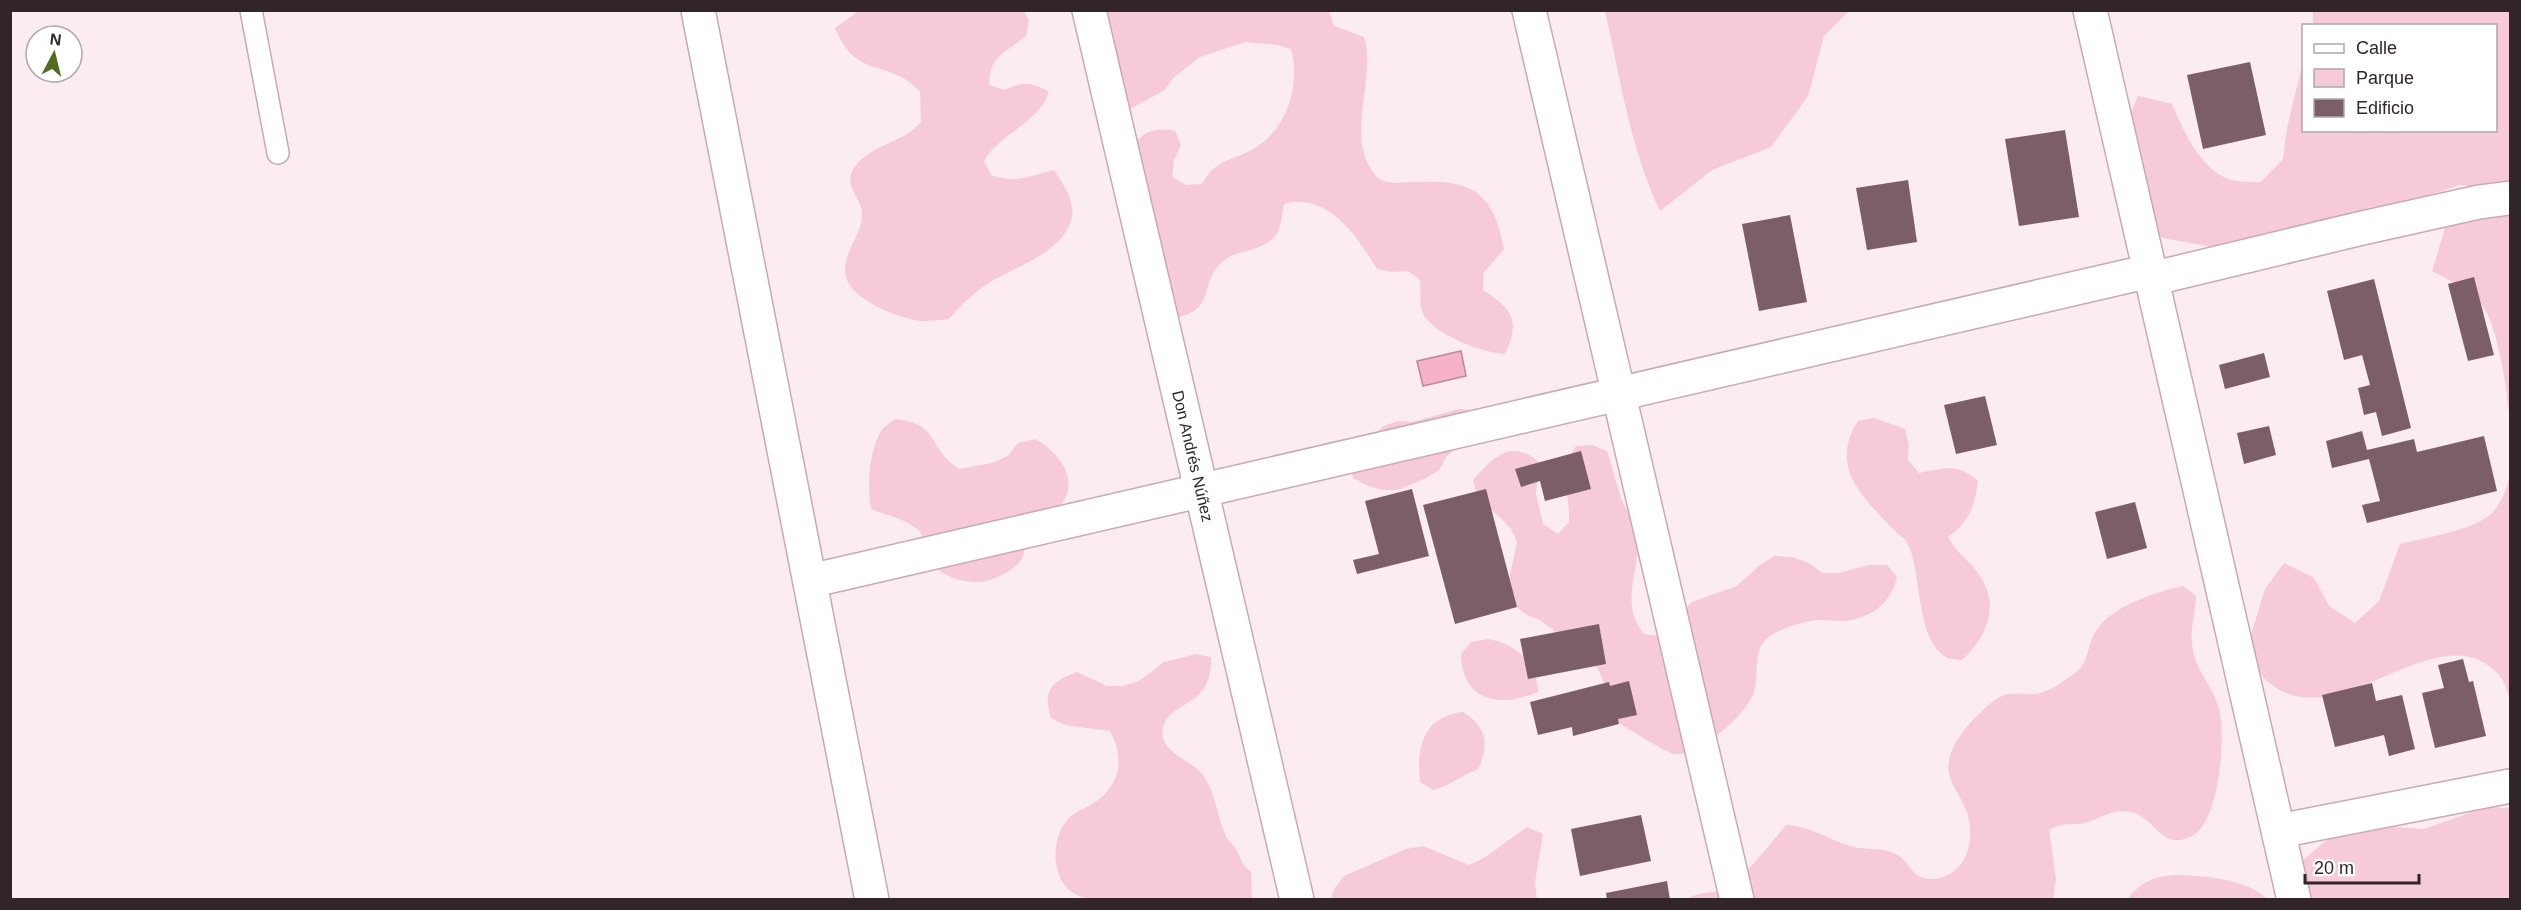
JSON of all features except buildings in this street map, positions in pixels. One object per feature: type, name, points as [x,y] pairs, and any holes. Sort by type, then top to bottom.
[{"type":"street","points":[[698,10],[872,900]]},
{"type":"street","name":"Don Andrés Núñez","points":[[1089,10],[1297,900]]},
{"type":"street","points":[[1529,10],[1737,900]]},
{"type":"street","points":[[2090,10],[2294,900]]},
{"type":"street","points":[[810,581],[1619,394],[2479,202],[2511,198]]},
{"type":"street","points":[[2278,831],[2511,786]]},
{"type":"lane","points":[[251,10],[278,153]]},
{"type":"green space","points":[[1605,10],[1849,11],[1824,36],[1808,96],[1771,147],[1712,170],[1660,211],[1633,137]]},
{"type":"green space","points":[[859,11],[1024,11],[1029,21],[1026,36],[995,61],[989,85],[1005,90],[1027,84],[1049,92],[1036,113],[991,151],[984,161],[991,175],[1000,178],[1022,178],[1054,170],[1070,198],[1072,217],[1067,230],[1049,250],[987,284],[966,300],[949,319],[922,321],[900,316],[863,298],[847,281],[846,263],[862,215],[850,180],[851,174],[861,160],[869,154],[906,135],[921,122],[920,91],[895,74],[863,62],[844,45],[835,28]]},
{"type":"green space","points":[[1089,11],[1329,11],[1334,26],[1364,37],[1367,72],[1361,126],[1362,144],[1367,161],[1376,176],[1383,181],[1448,183],[1462,186],[1485,200],[1493,212],[1504,249],[1483,273],[1483,290],[1501,303],[1511,316],[1512,332],[1505,354],[1472,346],[1437,328],[1428,321],[1423,313],[1420,280],[1408,271],[1392,272],[1377,269],[1360,243],[1340,220],[1314,204],[1300,202],[1284,204],[1276,235],[1264,245],[1235,254],[1222,262],[1215,270],[1206,295],[1197,309],[1174,318],[1124,159],[1144,134],[1157,130],[1175,131],[1181,145],[1174,160],[1172,177],[1186,185],[1202,184],[1219,164],[1255,148],[1276,129],[1289,104],[1292,91],[1294,63],[1291,49],[1277,45],[1245,42],[1200,57],[1173,78],[1165,90],[1121,114]]},
{"type":"green space","points":[[2313,11],[2510,11],[2510,191],[2460,185],[2401,204],[2370,207],[2340,222],[2223,249],[2163,238],[2133,222],[2125,127],[2138,96],[2172,104],[2194,149],[2202,159],[2221,176],[2243,182],[2261,182],[2283,159],[2287,128],[2302,65],[2302,132],[2497,132],[2497,24],[2313,24]]},
{"type":"green space","points":[[2510,210],[2510,422],[2498,344],[2488,315],[2471,294],[2432,271],[2450,212]]},
{"type":"green space","points":[[1459,409],[1476,411],[1459,445],[1447,456],[1439,470],[1398,490],[1382,490],[1353,478],[1350,462],[1362,452],[1382,427],[1397,421],[1412,422]]},
{"type":"green space","points":[[1874,418],[1905,429],[1909,445],[1908,460],[1919,473],[1950,468],[1963,471],[1978,481],[1970,513],[1948,537],[1978,573],[1989,597],[1990,608],[1985,630],[1962,660],[1946,657],[1935,647],[1924,620],[1916,571],[1908,544],[1862,494],[1848,468],[1847,453],[1850,438],[1858,421]]},
{"type":"green space","points":[[895,419],[909,421],[927,431],[942,453],[959,469],[992,463],[1008,456],[1018,443],[1036,439],[1059,459],[1068,477],[1066,496],[1060,506],[1028,537],[1023,556],[1017,565],[999,576],[981,582],[952,578],[935,565],[925,539],[917,529],[901,520],[871,509],[869,480],[874,449],[881,431]]},
{"type":"green space","points":[[1592,445],[1607,451],[1622,501],[1636,528],[1638,541],[1632,601],[1637,623],[1644,634],[1659,636],[1692,602],[1737,586],[1761,564],[1775,556],[1792,557],[1809,563],[1822,573],[1839,573],[1869,565],[1887,565],[1897,577],[1894,587],[1878,608],[1862,617],[1842,621],[1806,622],[1775,633],[1767,639],[1759,651],[1754,692],[1750,701],[1733,722],[1697,748],[1685,753],[1670,752],[1608,716],[1605,685],[1590,658],[1540,620],[1525,614],[1513,603],[1507,589],[1517,542],[1511,529],[1477,495],[1473,480],[1488,464],[1503,453],[1519,451],[1529,455],[1539,462],[1536,494],[1543,524],[1558,534],[1569,522],[1566,483],[1571,456],[1576,446]]},
{"type":"green space","points":[[2510,475],[2510,699],[2504,682],[2498,674],[2473,658],[2445,656],[2415,664],[2351,690],[2320,697],[2290,695],[2263,677],[2247,648],[2265,589],[2284,563],[2314,578],[2329,606],[2355,623],[2379,601],[2400,544],[2458,530],[2489,516],[2502,497]]},
{"type":"green space","points":[[2183,586],[2196,596],[2192,631],[2193,651],[2219,708],[2222,737],[2215,796],[2201,828],[2192,836],[2173,840],[2165,837],[2140,815],[2124,811],[2117,811],[2086,823],[2054,827],[2049,830],[2056,879],[2053,899],[1684,900],[1729,887],[1758,859],[1786,825],[1811,830],[1850,846],[1893,853],[1924,878],[1939,878],[1957,869],[1967,854],[1970,826],[1948,770],[1952,751],[1963,731],[1996,699],[2010,694],[2045,692],[2074,674],[2085,660],[2096,631],[2112,614],[2135,601]]},
{"type":"green space","points":[[1487,639],[1507,645],[1523,656],[1534,672],[1538,692],[1510,700],[1497,700],[1485,697],[1476,691],[1468,682],[1463,670],[1461,654],[1471,642]]},
{"type":"green space","points":[[1196,654],[1211,657],[1210,674],[1205,687],[1167,718],[1163,728],[1163,737],[1171,750],[1200,772],[1209,785],[1226,836],[1251,872],[1252,899],[1088,899],[1075,894],[1062,882],[1056,864],[1058,836],[1070,817],[1094,803],[1110,788],[1118,770],[1118,751],[1110,731],[1065,725],[1051,718],[1048,701],[1051,688],[1061,679],[1077,672],[1107,686],[1123,686],[1139,681],[1164,662]]},
{"type":"green space","points":[[1463,712],[1477,723],[1484,737],[1482,760],[1478,769],[1433,790],[1420,782],[1420,756],[1425,735],[1439,720]]},
{"type":"green space","points":[[2486,807],[2510,808],[2510,899],[2297,900],[2304,859],[2328,839],[2393,827],[2424,829]]},
{"type":"green space","points":[[1527,827],[1543,834],[1535,882],[1537,899],[1331,899],[1334,889],[1344,876],[1406,849],[1423,846],[1469,865],[1484,858]]},
{"type":"green space","points":[[2173,875],[2210,877],[2236,883],[2259,892],[2267,899],[2131,900],[2129,897],[2148,881]]},
{"type":"shaded area","points":[[1461,351],[1466,376],[1423,386],[1417,361]]}]
